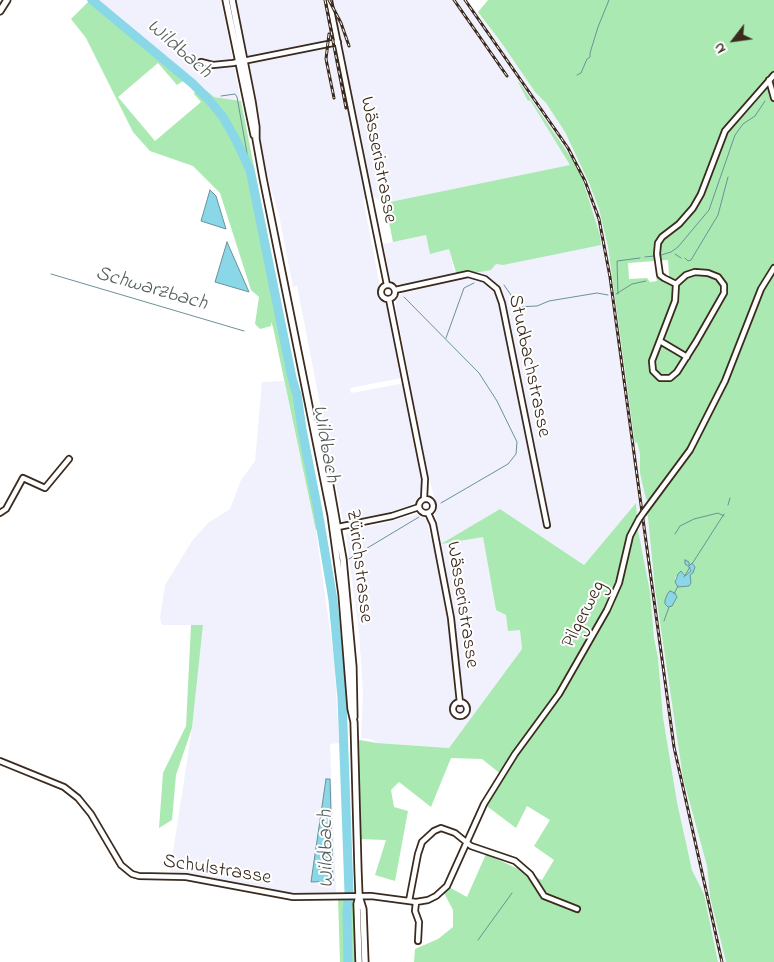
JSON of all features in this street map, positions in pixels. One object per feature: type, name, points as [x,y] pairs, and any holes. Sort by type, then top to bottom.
[{"type":"main road","points":[[0,11],[7,0]]},
{"type":"main road","name":"Zürichstrasse","points":[[226,0],[252,101],[256,139],[311,416],[327,470],[335,527],[351,709],[354,722]]},
{"type":"main road","name":"Zürichstrasse","points":[[232,0],[241,62]]},
{"type":"main road","name":"Zürichstrasse","points":[[335,527],[346,583],[355,699],[356,830],[359,896],[357,904],[360,962]]},
{"type":"main road","name":"Zürichstrasse","points":[[359,896],[363,907],[365,962]]},
{"type":"street","name":"Wässeristrasse","points":[[329,0],[387,285]]},
{"type":"street","points":[[201,62],[216,65],[241,62],[338,42]]},
{"type":"street","points":[[676,284],[660,274],[658,243],[693,208],[701,194],[726,131],[774,75]]},
{"type":"street","points":[[769,80],[774,98]]},
{"type":"street","name":"Pilgerweg","points":[[359,896],[416,902],[428,900],[443,891],[450,881],[484,804],[515,754],[559,694],[610,604],[619,583],[630,536],[639,519],[690,450],[725,381],[761,289],[774,268]]},
{"type":"street","points":[[702,272],[718,277],[723,282],[724,287],[722,295],[687,357],[673,377],[666,379],[660,378],[655,374],[652,365],[675,301],[676,284],[688,273],[702,272]]},
{"type":"street","name":"Studbachstrasse","points":[[395,290],[468,274],[485,279],[497,289],[502,303],[547,525]]},
{"type":"street","points":[[387,285],[392,286],[395,290],[393,297],[389,299],[384,298],[381,293],[382,288],[387,285]]},
{"type":"street","points":[[335,527],[392,516],[419,507],[424,499],[425,479],[389,299]]},
{"type":"street","points":[[660,341],[687,357]]},
{"type":"street","points":[[0,513],[6,509],[24,478],[45,488],[69,458]]},
{"type":"street","points":[[419,507],[423,512],[428,513],[432,511],[433,504],[429,499],[424,499]]},
{"type":"street","name":"Wässeristrasse","points":[[428,513],[433,524],[451,614],[460,703]]},
{"type":"street","name":"Schulstrasse","points":[[0,761],[64,787],[78,798],[91,814],[121,865],[132,874],[139,876],[186,877],[293,897],[359,896]]},
{"type":"street","points":[[409,901],[422,842],[434,831],[441,828],[456,833],[471,846],[515,861],[530,874],[544,896],[577,908]]},
{"type":"street","points":[[416,902],[415,912],[419,922],[418,941]]},
{"type":"shaded area","points":[[98,0],[221,0],[241,101],[214,97]]},
{"type":"shaded area","points":[[232,0],[467,0],[503,45],[565,132],[599,209],[608,247],[635,443],[637,442],[640,454],[640,473],[650,502],[647,508],[655,589],[683,778],[707,866],[710,897],[726,962],[718,962],[704,894],[692,870],[677,802],[663,717],[658,658],[638,530],[636,503],[584,565],[500,509],[443,544],[483,536],[496,610],[506,615],[520,629],[522,649],[449,748],[377,743],[370,739],[361,738],[363,693],[359,631],[346,535],[352,530],[417,514],[420,518],[423,516],[427,519],[430,536],[433,536],[441,543],[435,513],[436,505],[429,477],[421,478],[422,488],[420,496],[413,504],[385,514],[343,521],[297,286],[293,287],[279,215],[256,139]],"holes":[[[530,100],[582,178],[600,235],[496,264],[473,275],[457,276],[449,249],[426,235],[383,244],[390,279],[395,284],[401,284],[403,293],[396,300],[396,309],[410,382],[351,393],[350,388],[402,378],[388,311],[379,293],[380,286],[363,199],[374,197],[385,203],[571,165]]]},
{"type":"shaded area","points":[[284,381],[316,531],[334,659],[339,743],[330,744],[336,893],[299,894],[170,872],[192,728],[203,625],[162,625],[160,618],[165,585],[192,541],[208,523],[230,509],[241,480],[255,461],[262,382]]},
{"type":"green space","points":[[87,0],[98,0],[214,97],[241,101],[323,515],[316,531],[273,327],[271,322],[271,326],[260,329],[255,324],[259,297],[251,290],[220,193],[193,166],[150,151],[133,132],[86,38],[71,19],[88,2]],"holes":[[[158,63],[177,85],[183,81],[195,91],[194,94],[201,102],[155,141],[118,97]]]},
{"type":"green space","points":[[488,0],[774,0],[774,962],[726,962],[710,897],[707,866],[683,778],[655,589],[647,508],[650,502],[646,499],[640,473],[640,454],[637,442],[635,444],[608,247],[599,209],[565,132],[546,103],[535,92],[478,12]],"holes":[[[668,260],[669,276],[656,277],[657,281],[650,282],[647,278],[629,279],[628,263]],[[689,563],[689,566],[692,563],[695,567],[690,575],[691,583],[689,586],[678,587],[675,578],[681,571],[685,576],[691,572],[687,566]],[[671,591],[677,597],[669,607],[665,603],[668,593]]]},
{"type":"green space","points":[[518,82],[572,159],[582,178],[600,235],[601,245],[503,265],[496,264],[491,270],[457,276],[449,249],[430,254],[426,235],[393,242],[385,203],[570,165],[530,100],[528,101]]},
{"type":"green space","points":[[636,503],[638,530],[650,592],[663,717],[677,802],[692,870],[704,894],[718,962],[414,962],[415,949],[438,939],[453,927],[453,910],[443,891],[447,886],[467,897],[486,854],[542,880],[554,860],[534,846],[550,820],[527,806],[516,828],[484,804],[502,775],[482,759],[451,758],[431,807],[399,782],[391,790],[394,807],[408,811],[395,881],[375,875],[386,840],[356,839],[354,739],[377,743],[449,748],[522,649],[520,630],[508,631],[506,615],[496,610],[483,537],[441,544],[500,509],[584,565]]},
{"type":"green space","points":[[191,625],[203,625],[192,728],[176,775],[172,820],[159,828],[163,773],[186,726]]},
{"type":"green space","points":[[354,896],[356,962],[340,962],[338,897]]},
{"type":"water","points":[[210,190],[216,196],[226,229],[201,221]]},
{"type":"water","points":[[227,242],[249,292],[215,282]]},
{"type":"water","points":[[685,560],[689,562],[689,566],[692,563],[695,567],[690,575],[691,583],[689,586],[678,587],[675,582],[678,574],[681,571],[685,576],[691,571],[685,564]]},
{"type":"water","points":[[670,591],[675,593],[677,597],[672,606],[668,607],[665,604],[665,600]]},
{"type":"water","points":[[326,779],[330,779],[333,881],[311,882]]},
{"type":"waterway","name":"Wildbach","points":[[92,0],[192,83],[209,100],[223,117],[250,170],[297,395],[333,600],[342,698],[349,892],[347,911],[348,962]]},
{"type":"waterway","points":[[577,75],[581,73],[587,59],[590,57],[598,27],[609,0]]},
{"type":"waterway","points":[[221,96],[235,94],[237,97],[250,170]]},
{"type":"waterway","points":[[661,255],[671,252],[678,247],[709,210],[735,135],[743,124],[755,116],[765,101]]},
{"type":"waterway","points":[[685,258],[688,261],[691,260],[718,215],[728,177]]},
{"type":"waterway","points":[[675,254],[681,258]]},
{"type":"waterway","points":[[645,257],[654,256]]},
{"type":"waterway","points":[[618,294],[617,261],[640,258]]},
{"type":"waterway","name":"Schwarzbach","points":[[51,274],[244,331]]},
{"type":"waterway","points":[[616,294],[632,284],[646,281]]},
{"type":"waterway","points":[[446,338],[464,288],[474,283]]},
{"type":"waterway","points":[[504,285],[511,295],[515,307],[537,306],[549,301],[597,293],[608,295]]},
{"type":"waterway","points":[[404,297],[479,373],[497,401],[517,442],[516,454],[508,464],[441,503]]},
{"type":"waterway","points":[[728,505],[730,498]]},
{"type":"waterway","points":[[675,534],[680,526],[694,519],[718,513],[724,516]]},
{"type":"waterway","points":[[692,564],[724,514]]},
{"type":"waterway","points":[[349,559],[419,517]]},
{"type":"waterway","points":[[684,577],[690,567]]},
{"type":"waterway","points":[[674,594],[678,586]]},
{"type":"waterway","points":[[664,621],[669,607]]},
{"type":"waterway","points":[[478,940],[512,893]]},
{"type":"railway","points":[[325,0],[346,108]]},
{"type":"railway","points":[[329,0],[341,23],[349,46]]},
{"type":"railway","points":[[454,0],[507,76]]},
{"type":"railway","points":[[465,0],[568,148],[585,181],[599,219],[610,277],[674,747],[722,962]]},
{"type":"railway","points":[[329,34],[326,59],[334,98]]}]
